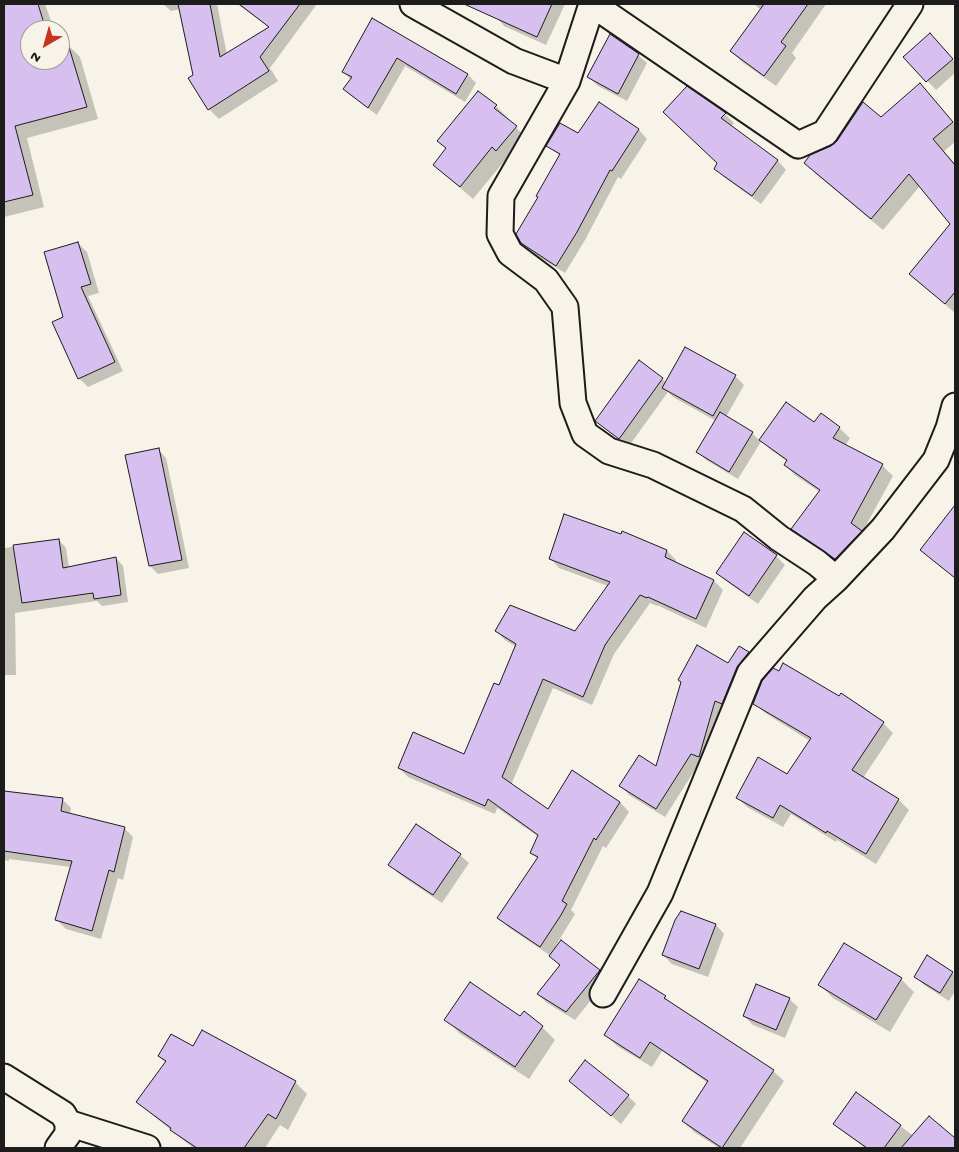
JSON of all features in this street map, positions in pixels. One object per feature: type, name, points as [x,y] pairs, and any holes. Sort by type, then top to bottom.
[{"type":"street","points":[[413,4],[514,61],[567,81]]},
{"type":"street","points":[[836,579],[817,563],[779,538],[743,509],[653,464],[609,451],[585,434],[573,403],[565,307],[546,280],[510,253],[500,234],[501,196],[567,81],[592,4],[798,146],[825,133],[910,4]]},
{"type":"street","points":[[603,994],[660,893],[750,673],[815,598],[836,579],[884,528],[936,460],[949,428],[955,406]]},
{"type":"street","points":[[4,1077],[63,1114],[68,1123],[68,1134],[58,1148]]},
{"type":"street","points":[[68,1123],[147,1148]]},
{"type":"building","points":[[4,4],[38,4],[43,20],[20,20],[20,70],[70,70],[70,51],[87,107],[15,126],[33,195],[4,202]]},
{"type":"building","points":[[178,4],[210,4],[220,57],[269,27],[239,4],[300,4],[260,57],[269,71],[208,110],[188,78],[193,75]]},
{"type":"building","points":[[464,4],[552,4],[537,37]]},
{"type":"building","points":[[764,4],[808,4],[781,42],[786,46],[764,76],[730,51]]},
{"type":"building","points":[[372,18],[468,74],[456,94],[397,58],[368,108],[343,89],[352,77],[342,72]]},
{"type":"building","points":[[930,33],[953,59],[926,82],[903,57]]},
{"type":"building","points":[[610,34],[639,54],[618,94],[587,77]]},
{"type":"building","points":[[920,83],[953,122],[933,139],[955,165],[955,292],[945,304],[909,274],[950,224],[909,174],[871,219],[804,163],[810,155],[831,146],[837,141],[863,102],[881,117]]},
{"type":"building","points":[[687,86],[726,113],[721,118],[778,160],[752,196],[714,169],[717,163],[663,112]]},
{"type":"building","points":[[478,91],[497,105],[494,108],[517,126],[496,151],[492,147],[460,187],[433,165],[446,148],[437,141]]},
{"type":"building","points":[[599,102],[639,129],[612,171],[610,170],[577,232],[556,266],[521,243],[516,234],[560,154],[546,146],[560,123],[578,133]]},
{"type":"building","points":[[78,242],[91,284],[81,287],[115,362],[78,379],[52,322],[63,317],[44,252]]},
{"type":"building","points":[[685,347],[736,375],[713,416],[662,388]]},
{"type":"building","points":[[639,360],[663,378],[619,439],[595,421]]},
{"type":"building","points":[[786,402],[814,422],[821,413],[840,427],[833,438],[883,464],[851,523],[862,531],[835,559],[791,529],[820,490],[784,465],[787,460],[759,440]]},
{"type":"building","points":[[720,412],[753,432],[729,472],[696,452]]},
{"type":"building","points":[[159,448],[182,560],[149,566],[125,455]]},
{"type":"building","points":[[955,505],[955,578],[920,550]]},
{"type":"building","points":[[564,514],[621,534],[622,531],[667,550],[665,557],[714,580],[696,619],[640,595],[605,645],[583,697],[543,679],[502,777],[548,809],[572,770],[620,802],[596,840],[594,838],[562,901],[567,904],[540,947],[497,918],[538,857],[530,853],[538,835],[488,799],[485,806],[398,768],[413,732],[464,754],[494,683],[499,685],[516,644],[495,631],[510,605],[575,631],[610,582],[549,559]]},
{"type":"building","points":[[744,532],[777,555],[749,596],[716,573]]},
{"type":"building","points":[[59,539],[63,568],[116,557],[121,595],[94,599],[93,593],[22,603],[13,545]]},
{"type":"building","points":[[697,645],[728,663],[739,646],[749,652],[737,667],[722,704],[715,701],[699,757],[691,754],[656,809],[619,786],[639,755],[656,766],[681,682],[678,680]]},
{"type":"building","points":[[783,663],[839,696],[841,693],[884,722],[852,770],[899,799],[866,854],[827,831],[826,833],[780,805],[773,818],[736,798],[758,757],[787,774],[811,738],[753,704],[762,681],[773,668],[779,671]]},
{"type":"building","points":[[4,791],[63,798],[61,811],[125,827],[114,872],[109,870],[92,931],[55,920],[72,861],[4,851]]},
{"type":"building","points":[[416,824],[461,854],[433,895],[388,865]]},
{"type":"building","points":[[681,911],[716,924],[699,969],[662,955],[675,920]]},
{"type":"building","points":[[561,940],[600,970],[566,1012],[537,994],[560,965],[549,956]]},
{"type":"building","points":[[844,943],[902,978],[876,1020],[818,985]]},
{"type":"building","points":[[927,955],[953,972],[940,993],[914,977]]},
{"type":"building","points":[[639,979],[666,996],[664,998],[774,1070],[722,1148],[682,1121],[708,1081],[650,1042],[640,1058],[604,1035]]},
{"type":"building","points":[[470,982],[520,1016],[524,1011],[543,1026],[515,1067],[444,1020]]},
{"type":"building","points":[[756,984],[790,998],[776,1030],[743,1016]]},
{"type":"building","points":[[202,1030],[296,1081],[276,1119],[268,1114],[244,1148],[197,1148],[170,1130],[171,1128],[136,1102],[166,1061],[158,1056],[171,1034],[193,1046]]},
{"type":"building","points":[[585,1060],[629,1095],[611,1116],[569,1081]]},
{"type":"building","points":[[856,1092],[901,1125],[884,1148],[867,1148],[833,1124]]},
{"type":"building","points":[[929,1116],[955,1138],[955,1148],[901,1148]]}]
